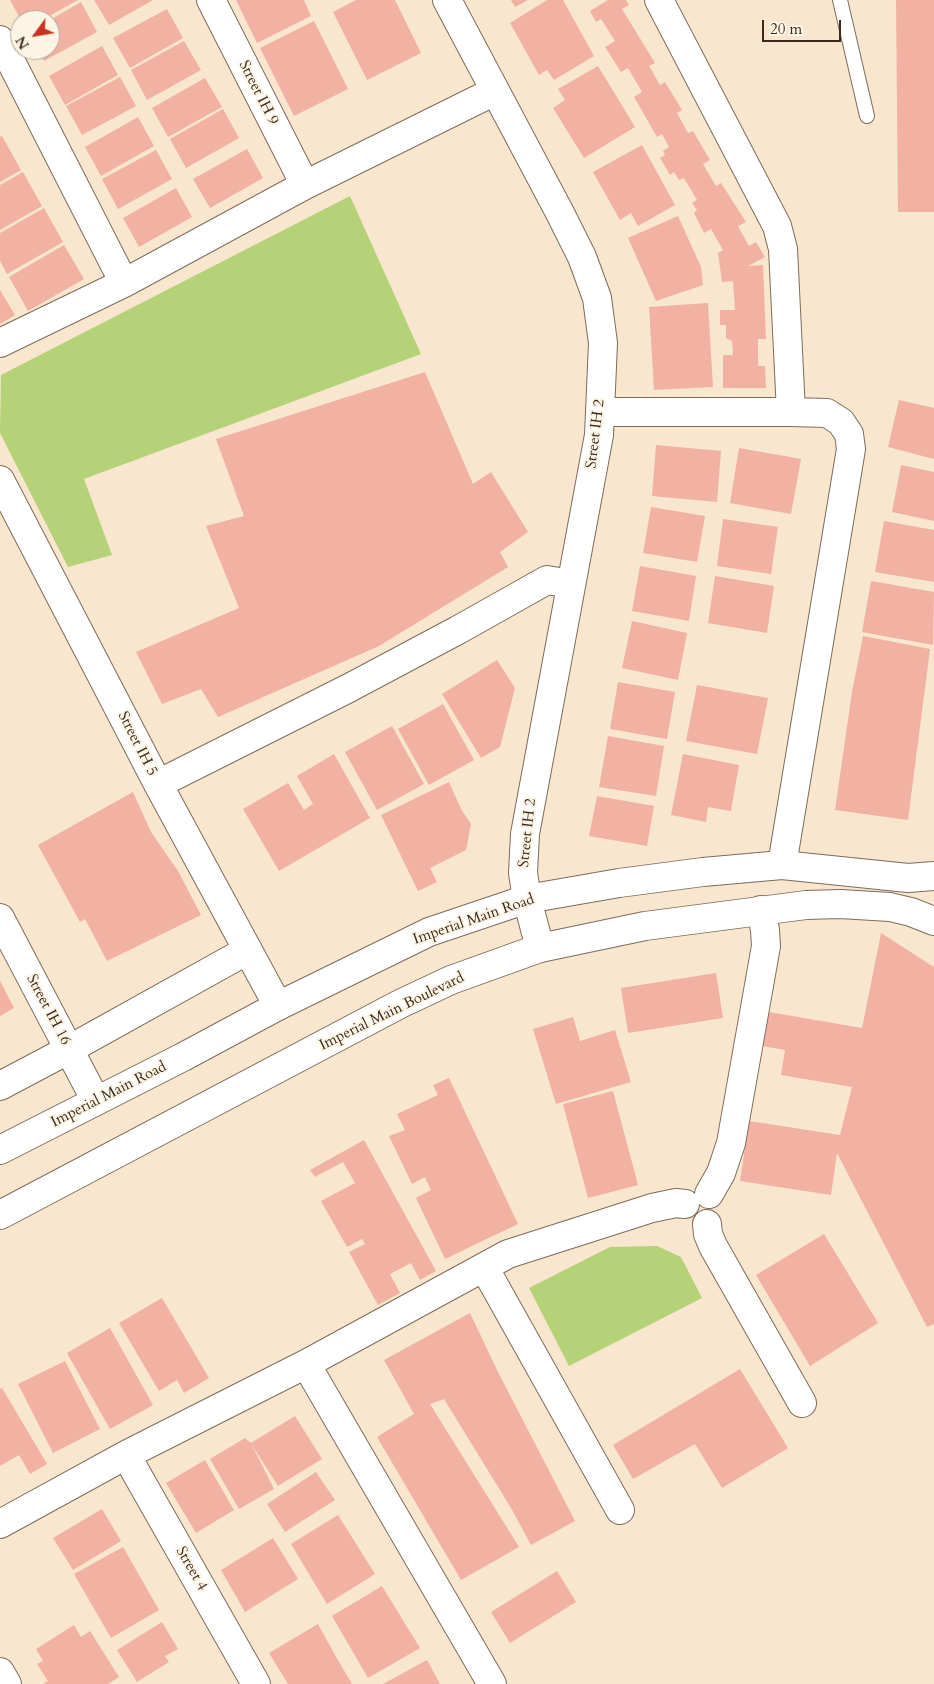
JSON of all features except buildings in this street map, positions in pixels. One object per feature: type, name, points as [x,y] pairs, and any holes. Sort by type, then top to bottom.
[{"type":"street","name":"Street IH 9","points":[[211,0],[305,185]]},
{"type":"street","name":"Street IH 2","points":[[447,0],[582,257],[597,298],[603,343],[599,435],[525,834],[523,873],[527,899],[540,948]]},
{"type":"street","points":[[659,0],[777,226],[783,249],[791,412]]},
{"type":"street","points":[[0,40],[124,283]]},
{"type":"street","points":[[0,343],[124,283],[305,185],[495,91]]},
{"type":"street","points":[[600,412],[828,413],[842,422],[849,434],[851,449],[793,866],[806,905]]},
{"type":"street","name":"Street IH 5","points":[[0,480],[158,784],[278,1006]]},
{"type":"street","points":[[158,784],[366,679],[547,580],[571,584]]},
{"type":"street","name":"Imperial Main Road","points":[[0,1150],[278,1006],[429,932],[527,899],[619,883],[703,872],[793,866],[908,878],[934,876]]},
{"type":"street","name":"Imperial Main Boulevard","points":[[0,1216],[400,1004],[451,980],[540,948],[645,926],[806,905],[840,904],[890,907],[911,912],[934,921]]},
{"type":"street","points":[[761,910],[766,930],[766,946],[731,1143],[721,1173],[685,1212],[689,1220],[697,1224],[707,1224],[712,1246],[802,1403]]},
{"type":"street","name":"Street IH 16","points":[[0,918],[96,1101]]},
{"type":"street","points":[[0,1086],[248,950]]},
{"type":"street","points":[[0,1524],[126,1455],[306,1364],[508,1254],[652,1208],[697,1199]]},
{"type":"street","points":[[484,1266],[620,1510]]},
{"type":"street","points":[[306,1364],[492,1684]]},
{"type":"street","name":"Street 4","points":[[126,1455],[256,1684]]},
{"type":"street","points":[[0,1672],[7,1684]]},
{"type":"lane","points":[[840,0],[868,116]]},
{"type":"green space","points":[[350,196],[421,354],[84,479],[112,555],[68,567],[0,433],[1,375]]},
{"type":"green space","points":[[657,1246],[681,1257],[702,1298],[569,1366],[529,1288],[610,1247]]}]
